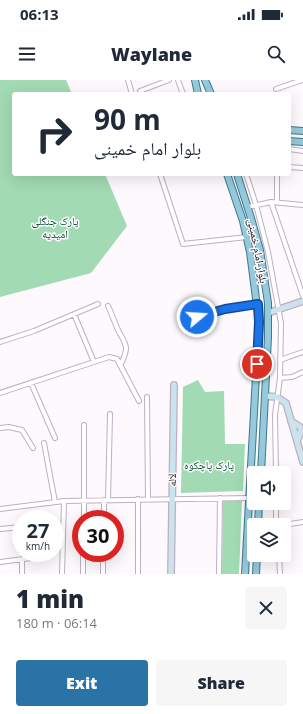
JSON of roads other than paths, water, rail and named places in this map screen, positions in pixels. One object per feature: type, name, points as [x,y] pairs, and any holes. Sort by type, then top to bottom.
[{"type":"main road","points":[[195,80],[198,92]]},
{"type":"main road","points":[[205,80],[210,92]]},
{"type":"main road","points":[[291,130],[303,131]]},
{"type":"main road","points":[[291,140],[303,142]]},
{"type":"main road","name":"بلوار امام خمینی","points":[[228,176],[247,237],[258,304],[259,337],[251,466]]},
{"type":"main road","name":"بلوار امام خمینی","points":[[238,176],[260,250],[268,313],[269,332],[261,466]]},
{"type":"main road","points":[[256,395],[265,396]]},
{"type":"main road","name":"بلوار امام خمینی","points":[[245,574],[248,510]]},
{"type":"main road","points":[[256,562],[256,574]]},
{"type":"street","points":[[128,80],[131,92]]},
{"type":"street","points":[[140,91],[169,80]]},
{"type":"street","points":[[178,80],[182,92]]},
{"type":"street","points":[[285,80],[287,85]]},
{"type":"street","points":[[276,89],[302,80]]},
{"type":"street","points":[[291,149],[303,151]]},
{"type":"street","points":[[291,167],[303,168]]},
{"type":"street","points":[[161,176],[183,244],[247,237]]},
{"type":"street","points":[[247,176],[268,252],[281,323],[280,378],[275,415],[276,466]]},
{"type":"street","points":[[277,176],[277,202]]},
{"type":"street","points":[[271,202],[303,296]]},
{"type":"street","points":[[248,207],[277,202],[302,204],[303,210]]},
{"type":"street","points":[[268,313],[303,300]]},
{"type":"street","points":[[0,342],[34,331],[98,304]]},
{"type":"street","points":[[183,322],[225,309],[258,304]]},
{"type":"street","points":[[108,306],[119,332],[125,339],[127,347],[121,364]]},
{"type":"street","points":[[74,314],[94,362]]},
{"type":"street","points":[[280,360],[303,352]]},
{"type":"street","points":[[0,393],[110,356],[118,359],[139,401]]},
{"type":"street","points":[[280,378],[292,377],[303,372]]},
{"type":"street","points":[[31,383],[55,438]]},
{"type":"street","name":"لاله","points":[[171,574],[174,385]]},
{"type":"street","points":[[265,396],[277,397],[286,404],[303,462]]},
{"type":"street","points":[[147,397],[148,499]]},
{"type":"street","points":[[105,510],[110,414]]},
{"type":"street","points":[[291,421],[302,429],[297,441]]},
{"type":"street","points":[[84,425],[84,510]]},
{"type":"street","points":[[0,428],[9,427],[22,430],[33,448]]},
{"type":"street","points":[[44,443],[56,502]]},
{"type":"street","points":[[219,574],[220,498]]},
{"type":"street","points":[[0,509],[84,500],[247,498]]},
{"type":"street","points":[[138,500],[138,574]]},
{"type":"street","points":[[64,501],[64,510]]},
{"type":"street","points":[[291,524],[303,522]]},
{"type":"street","points":[[0,529],[12,528]]},
{"type":"street","points":[[0,562],[12,561]]},
{"type":"street","points":[[22,562],[22,574]]},
{"type":"street","points":[[62,562],[62,574]]},
{"type":"street","points":[[83,574],[84,562]]},
{"type":"street","points":[[102,574],[103,562]]},
{"type":"street","points":[[279,562],[280,574]]},
{"type":"park label","name":"پارک جنگلی امیدیه","points":[[55,227]]},
{"type":"park label","name":"پارک پاچکوه","points":[[209,465]]}]
